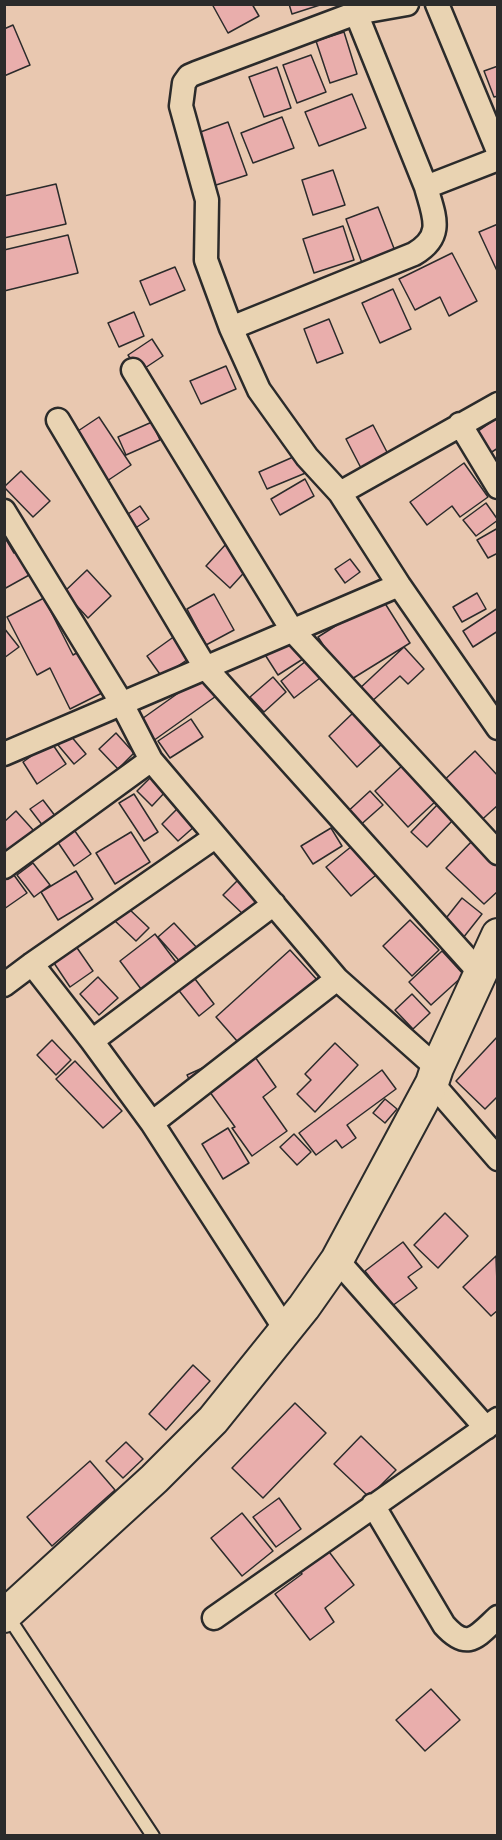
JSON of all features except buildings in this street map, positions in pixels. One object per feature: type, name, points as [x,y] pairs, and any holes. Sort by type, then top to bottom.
[{"type":"street","points":[[407,4],[356,13],[202,70],[189,76],[184,83],[181,106],[207,200],[206,260],[231,328],[259,390],[307,457],[340,493],[399,585],[498,728]]},
{"type":"street","points":[[437,4],[498,151]]},
{"type":"street","points":[[231,328],[414,254],[424,249],[435,232],[436,221],[426,187],[356,13]]},
{"type":"street","points":[[426,187],[498,159]]},
{"type":"street","points":[[133,370],[292,630],[498,853]]},
{"type":"street","points":[[340,493],[498,404]]},
{"type":"street","points":[[58,420],[205,667],[480,973]]},
{"type":"street","points":[[460,424],[498,487]]},
{"type":"street","points":[[4,510],[121,702],[151,760],[337,979],[434,1076],[498,1159]]},
{"type":"street","points":[[6,745],[121,702],[399,585]]},
{"type":"street","points":[[4,867],[151,760]]},
{"type":"street","points":[[4,985],[215,837]]},
{"type":"street","points":[[92,1041],[274,904]]},
{"type":"street","points":[[6,1615],[154,1479],[213,1420],[337,1260],[434,1076],[498,935]]},
{"type":"street","points":[[32,964],[152,1123],[285,1329]]},
{"type":"street","points":[[152,1123],[337,979]]},
{"type":"street","points":[[214,1618],[321,1544],[373,1504],[492,1424],[337,1260]]},
{"type":"street","points":[[373,1504],[444,1626],[451,1633],[466,1641],[476,1638],[498,1617]]},
{"type":"lane","points":[[6,1615],[153,1836]]}]
